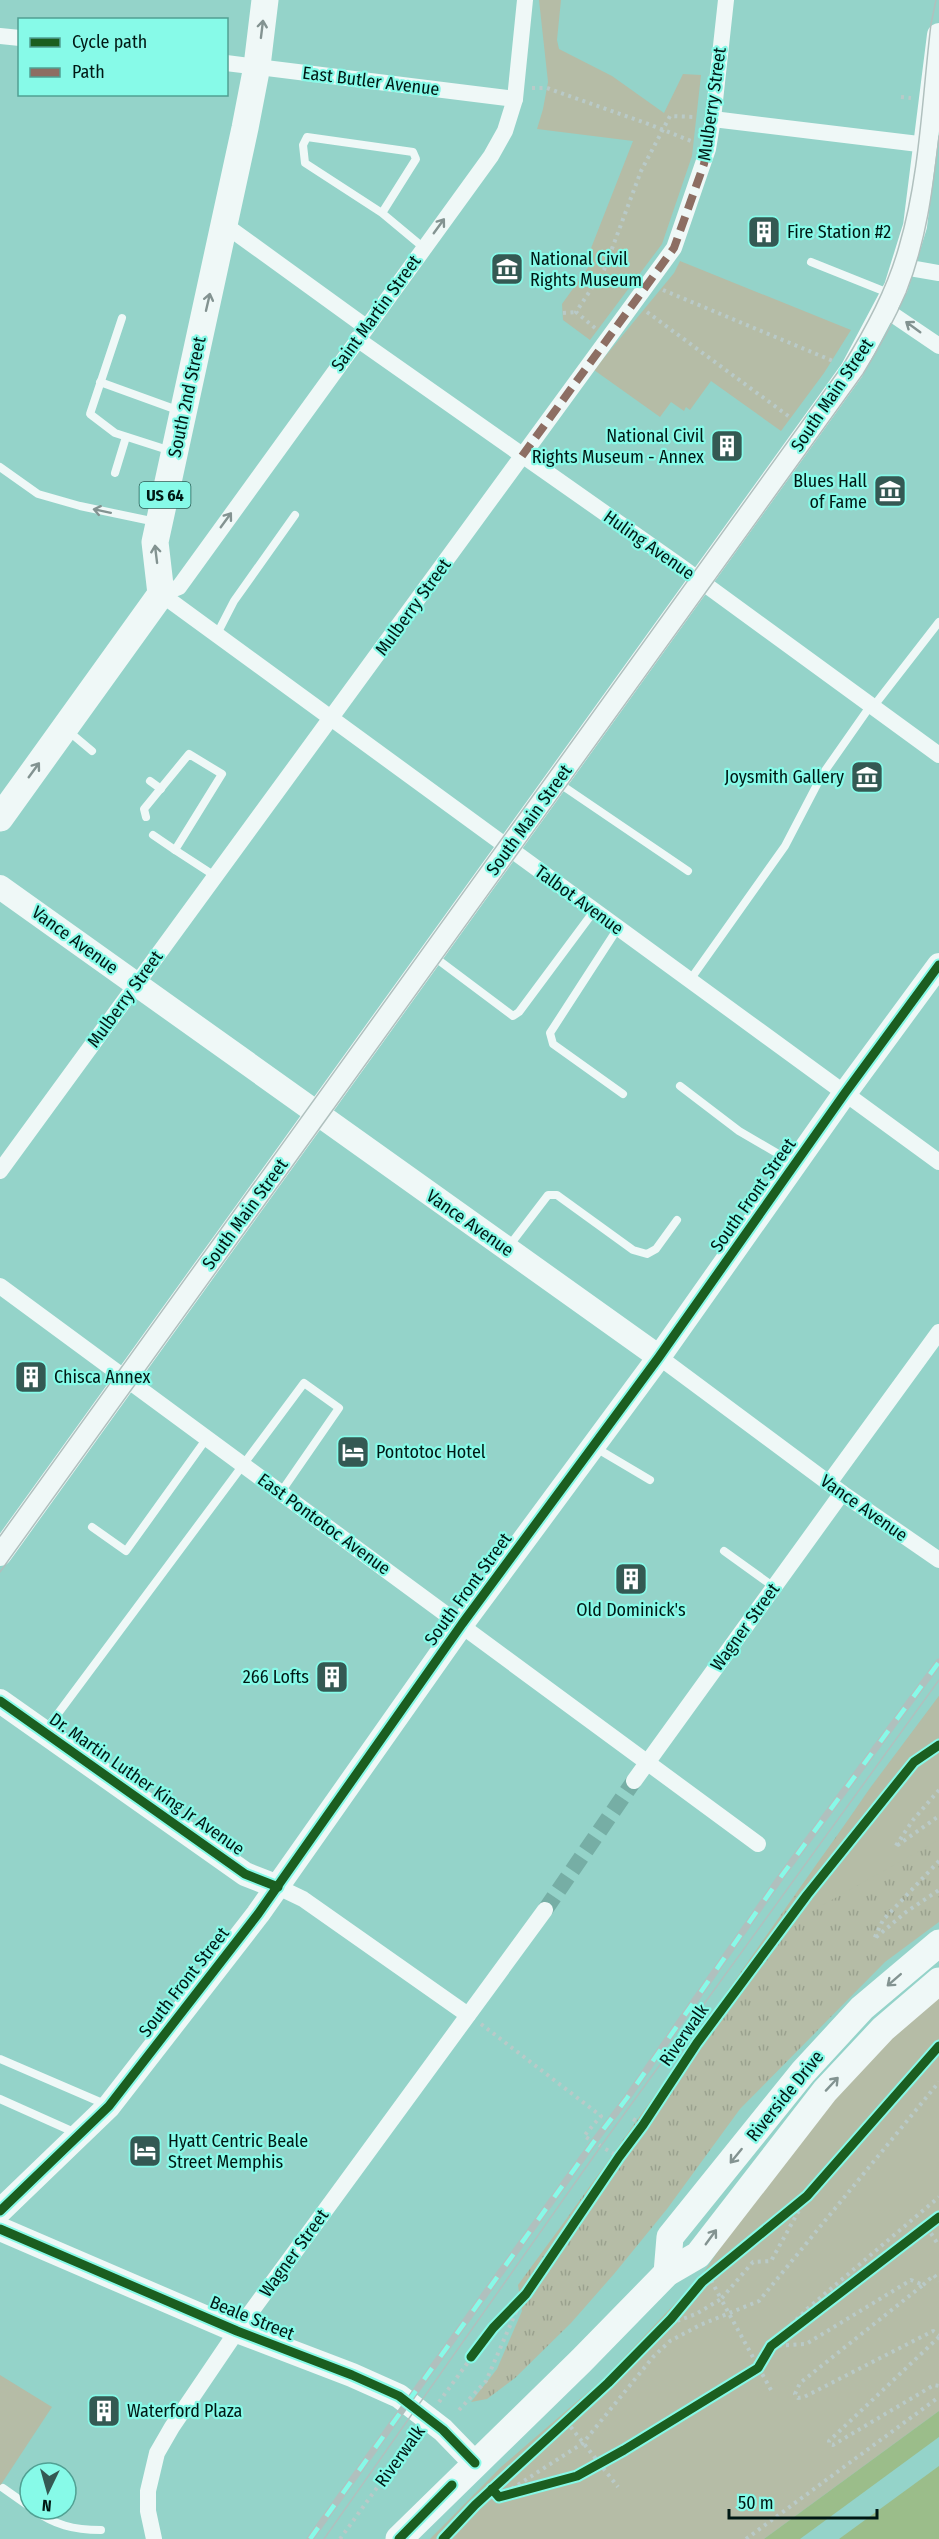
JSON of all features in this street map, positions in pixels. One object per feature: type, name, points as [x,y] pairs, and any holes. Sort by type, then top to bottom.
[{"type":"main road","name":"South 2nd Street","points":[[161,594],[155,542],[225,225],[257,66],[265,0]]},
{"type":"main road","name":"South Main Street","points":[[0,1554],[852,370],[889,302],[904,267],[915,226],[927,145],[939,34]]},
{"type":"main road","points":[[0,818],[161,594]]},
{"type":"main road","name":"Vance Avenue","points":[[0,886],[659,1357]]},
{"type":"main road","name":"South Front Street","points":[[0,2211],[109,2106],[278,1887],[462,1624],[659,1357],[845,1093],[939,965]]},
{"type":"main road","name":"Dr. Martin Luther King Jr Avenue","points":[[0,1701],[244,1874],[278,1887]]},
{"type":"main road","name":"Riverside Drive","points":[[667,2273],[670,2236],[803,2072],[862,2008],[939,1943]]},
{"type":"main road","name":"Riverside Drive","points":[[399,2539],[581,2361],[667,2273],[698,2255],[825,2091],[883,2029],[939,1981]]},
{"type":"main road","name":"Beale Street","points":[[0,2229],[237,2331],[352,2375],[399,2396],[443,2430],[475,2463]]},
{"type":"street","name":"Saint Martin Street","points":[[161,594],[179,587],[491,156],[505,130],[516,92],[525,0]]},
{"type":"street","name":"Mulberry Street","points":[[0,1171],[674,248],[704,164],[713,119],[726,0]]},
{"type":"street","points":[[0,36],[18,39]]},
{"type":"street","name":"East Butler Avenue","points":[[228,63],[516,92]]},
{"type":"street","points":[[713,119],[927,145]]},
{"type":"street","name":"Huling Avenue","points":[[225,225],[522,456],[700,581],[939,755]]},
{"type":"street","points":[[904,267],[939,273]]},
{"type":"street","points":[[889,302],[939,346]]},
{"type":"street","name":"Talbot Avenue","points":[[161,594],[333,717],[508,848],[939,1162]]},
{"type":"street","name":"East Pontotoc Avenue","points":[[0,1286],[649,1761],[758,1844]]},
{"type":"street","name":"Wagner Street","points":[[634,1781],[774,1587],[939,1332]]},
{"type":"street","name":"Vance Avenue","points":[[659,1357],[836,1488],[939,1560]]},
{"type":"street","name":"Dr. Martin Luther King Jr Avenue","points":[[278,1887],[303,1899],[468,2015]]},
{"type":"street","name":"Wagner Street","points":[[154,2539],[148,2511],[148,2491],[157,2453],[237,2331],[545,1910]]},
{"type":"lane","points":[[382,213],[416,159],[415,154],[307,137],[303,145],[305,163],[382,213],[424,248]]},
{"type":"lane","points":[[811,262],[889,302]]},
{"type":"lane","points":[[122,318],[90,414],[103,426],[126,437],[175,452]]},
{"type":"lane","points":[[100,382],[183,412]]},
{"type":"lane","points":[[115,473],[126,437]]},
{"type":"lane","points":[[0,467],[38,494],[80,506],[159,523]]},
{"type":"lane","points":[[217,634],[234,601],[295,515]]},
{"type":"lane","points":[[690,980],[785,846],[822,775],[872,706],[939,622]]},
{"type":"lane","points":[[65,728],[92,751]]},
{"type":"lane","points":[[146,817],[144,809],[189,754],[222,774],[175,850]]},
{"type":"lane","points":[[150,781],[161,789]]},
{"type":"lane","points":[[556,781],[688,871]]},
{"type":"lane","points":[[153,835],[215,876]]},
{"type":"lane","points":[[431,955],[513,1016],[519,1012],[594,911]]},
{"type":"lane","points":[[618,928],[550,1033],[553,1044],[623,1094]]},
{"type":"lane","points":[[680,1086],[739,1131],[795,1163]]},
{"type":"lane","points":[[507,1249],[548,1195],[557,1195],[633,1250],[647,1254],[656,1249],[677,1220]]},
{"type":"lane","points":[[45,1732],[304,1383],[339,1408],[281,1492]]},
{"type":"lane","points":[[92,1527],[126,1551],[207,1438]]},
{"type":"lane","points":[[593,1447],[650,1480]]},
{"type":"lane","points":[[724,1551],[774,1587]]},
{"type":"lane","points":[[0,2059],[109,2106]]},
{"type":"lane","points":[[0,2099],[80,2135]]},
{"type":"lane","points":[[3,2488],[18,2499]]},
{"type":"lane","points":[[54,2521],[77,2530],[101,2530]]},
{"type":"path","points":[[516,92],[547,88],[691,141]]},
{"type":"path","points":[[901,97],[911,98]]},
{"type":"path","points":[[576,312],[604,270],[641,171],[670,116],[713,119]]},
{"type":"path","points":[[648,284],[852,370]]},
{"type":"path","points":[[633,302],[809,430]]},
{"type":"path","points":[[563,313],[576,312],[607,338]]},
{"type":"path","points":[[939,1790],[913,1820],[895,1847],[939,1816]]},
{"type":"path","points":[[939,1861],[883,1920],[874,1939],[906,1912],[939,1890]]},
{"type":"path","points":[[468,2015],[601,2116],[585,2136],[619,2157]]},
{"type":"path","points":[[495,2500],[583,2443],[653,2356],[670,2341],[728,2312],[759,2301],[939,2082]]},
{"type":"path","points":[[633,2119],[643,2126]]},
{"type":"path","points":[[785,2212],[815,2187]]},
{"type":"path","points":[[663,2326],[696,2313],[721,2299],[753,2262],[771,2261],[807,2196]]},
{"type":"path","points":[[782,2337],[807,2309],[939,2197]]},
{"type":"path","points":[[918,2234],[930,2225],[939,2246]]},
{"type":"path","points":[[939,2281],[934,2275],[800,2383],[795,2394],[798,2398],[804,2397],[933,2331],[939,2336],[829,2440],[830,2445],[934,2385],[939,2386]]},
{"type":"path","points":[[709,2276],[771,2390]]},
{"type":"path","points":[[771,2346],[806,2344],[911,2280],[923,2285]]},
{"type":"path","points":[[748,2374],[758,2368],[771,2346],[850,2286]]},
{"type":"path","points":[[459,2410],[486,2380],[520,2301]]},
{"type":"path","points":[[655,2334],[677,2311]]},
{"type":"path","points":[[746,2539],[939,2397]]},
{"type":"path","points":[[558,2429],[575,2414]]},
{"type":"path","points":[[566,2421],[618,2487]]},
{"type":"path","points":[[495,2500],[532,2488]]},
{"type":"path","points":[[492,2489],[495,2500]]},
{"type":"green space","points":[[539,0],[561,0],[557,40],[559,49],[612,76],[664,113],[683,74],[701,75],[692,156],[662,244],[590,340],[563,320],[562,304],[590,265],[586,261],[633,141],[537,129],[548,82]]},
{"type":"green space","points":[[680,261],[851,330],[824,373],[781,431],[711,381],[690,410],[686,407],[684,411],[671,402],[660,417],[594,370],[674,273]]},
{"type":"green space","points":[[939,1696],[939,1922],[885,1962],[740,2109],[667,2209],[571,2323],[515,2378],[487,2399],[471,2402],[497,2369],[522,2311],[518,2285],[832,1842]]},
{"type":"green space","points":[[939,1696],[939,1840],[803,1916],[787,1909],[870,1788]]},
{"type":"green space","points":[[939,1994],[939,2411],[764,2539],[430,2539],[501,2467],[604,2378],[702,2275],[755,2194],[792,2145],[853,2077]]},
{"type":"green space","points":[[0,2375],[52,2407],[0,2486]]},
{"type":"shaded area","points":[[939,2411],[939,2539],[764,2539]]},
{"type":"pier","points":[[939,2437],[939,2466],[839,2539],[800,2539]]},
{"type":"tunnel","points":[[545,1910],[634,1781]]},
{"type":"tram line","points":[[0,1536],[843,365],[882,293],[894,262],[906,219],[920,136],[931,24],[936,0]]},
{"type":"tram line","points":[[0,1572],[863,374],[896,314],[913,274],[928,216],[939,136]]},
{"type":"tram line","points":[[324,2539],[601,2146],[939,1680]]},
{"type":"railway","points":[[310,2539],[627,2098],[780,1878],[939,1662]]},
{"type":"marked path","points":[[522,456],[674,248],[704,164],[713,119]]},
{"type":"cycle path","points":[[0,2211],[109,2106],[258,1914],[462,1624],[659,1357],[845,1093],[939,965]]},
{"type":"cycle path","points":[[0,1701],[245,1874],[278,1887]]},
{"type":"cycle path","name":"Riverwalk","points":[[471,2357],[493,2328],[526,2294],[697,2043],[807,1895],[914,1762],[939,1745]]},
{"type":"cycle path","points":[[443,2539],[475,2505],[608,2383],[671,2319],[702,2282],[807,2196],[939,2046]]},
{"type":"cycle path","points":[[492,2489],[499,2497],[577,2476],[624,2450],[758,2368],[771,2346],[939,2217]]},
{"type":"cycle path","name":"Riverwalk","points":[[0,2229],[237,2331],[352,2375],[399,2396],[443,2430],[475,2463]]},
{"type":"cycle path","points":[[399,2539],[452,2485]]},
{"type":"place","name":"Fire Station #2","points":[[764,232]]},
{"type":"place","name":"National Civil Rights Museum","points":[[507,269]]},
{"type":"place","name":"National Civil Rights Museum - Annex","points":[[727,446]]},
{"type":"place","name":"Blues Hall of Fame","points":[[890,491]]},
{"type":"place","name":"Joysmith Gallery","points":[[867,777]]},
{"type":"place","name":"Chisca Annex","points":[[31,1377]]},
{"type":"place","name":"Pontotoc Hotel","points":[[353,1452]]},
{"type":"place","name":"Old Dominick's","points":[[631,1579]]},
{"type":"place","name":"266 Lofts","points":[[332,1677]]},
{"type":"place","name":"Hyatt Centric Beale Street Memphis","points":[[145,2151]]},
{"type":"place","name":"Waterford Plaza","points":[[104,2411]]}]
